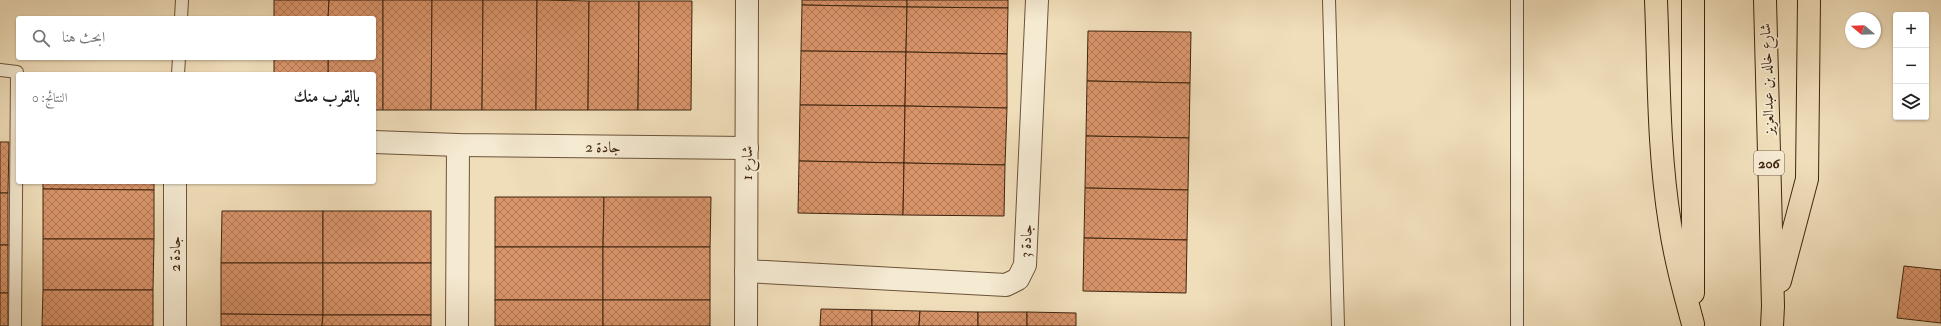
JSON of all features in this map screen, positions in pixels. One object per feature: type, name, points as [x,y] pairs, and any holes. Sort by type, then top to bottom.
[{"type":"main road","points":[[1656,0],[1662,151],[1670,223],[1678,266],[1693,325]]},
{"type":"main road","points":[[1693,0],[1693,325]]},
{"type":"main road","name":"شارع خالد بن عبدالعزيز","points":[[1765,0],[1773,316]]},
{"type":"main road","points":[[1773,316],[1807,179],[1809,0]]},
{"type":"street","name":"شارع 1","points":[[746,326],[747,0]]},
{"type":"street","name":"جادة 3","points":[[746,271],[1006,285],[1018,279],[1025,265],[1037,0]]},
{"type":"street","name":"جادة 2","points":[[376,142],[458,146],[747,148]]},
{"type":"street","points":[[457,326],[458,146]]},
{"type":"street","name":"جادة 2","points":[[175,184],[175,326]]},
{"type":"lane","points":[[181,16],[182,0]]},
{"type":"lane","points":[[1329,0],[1338,326]]},
{"type":"lane","points":[[1517,0],[1517,326]]},
{"type":"lane","points":[[178,72],[179,60]]},
{"type":"lane","points":[[0,70],[17,72]]},
{"type":"lane","points":[[15,326],[16,184]]},
{"type":"building","points":[[274,0],[329,0],[328,16],[274,16]]},
{"type":"building","points":[[329,0],[383,0],[383,110],[376,110],[376,72],[328,72],[328,60],[376,60],[376,16],[328,16]]},
{"type":"building","points":[[383,0],[432,0],[431,110],[383,110]]},
{"type":"building","points":[[432,0],[483,0],[482,110],[431,110]]},
{"type":"building","points":[[483,0],[537,0],[536,110],[482,110]]},
{"type":"building","points":[[537,0],[589,1],[588,110],[536,110]]},
{"type":"building","points":[[802,0],[907,0],[907,7],[802,5]]},
{"type":"building","points":[[907,0],[1008,0],[1008,8],[907,7]]},
{"type":"building","points":[[589,1],[639,1],[638,110],[588,110]]},
{"type":"building","points":[[639,1],[692,1],[691,110],[638,110]]},
{"type":"building","points":[[802,5],[907,7],[906,52],[801,51]]},
{"type":"building","points":[[907,7],[1008,8],[1007,54],[906,52]]},
{"type":"building","points":[[1088,31],[1191,32],[1190,83],[1087,81]]},
{"type":"building","points":[[801,51],[906,52],[905,106],[800,105]]},
{"type":"building","points":[[906,52],[1007,54],[1007,108],[905,106]]},
{"type":"building","points":[[274,60],[328,60],[328,72],[274,72]]},
{"type":"building","points":[[1087,81],[1190,83],[1189,138],[1086,136]]},
{"type":"building","points":[[800,105],[905,106],[904,163],[799,161]]},
{"type":"building","points":[[905,106],[1007,108],[1005,165],[904,163]]},
{"type":"building","points":[[1086,136],[1189,138],[1188,190],[1085,188]]},
{"type":"building","points":[[0,142],[9,142],[8,193],[0,193]]},
{"type":"building","points":[[799,161],[904,163],[903,215],[798,213]]},
{"type":"building","points":[[904,163],[1005,165],[1004,216],[903,215]]},
{"type":"building","points":[[43,184],[154,184],[154,190],[43,189]]},
{"type":"building","points":[[1085,188],[1188,190],[1187,240],[1084,238]]},
{"type":"building","points":[[43,189],[154,190],[154,239],[43,239]]},
{"type":"building","points":[[0,193],[8,193],[8,245],[0,245]]},
{"type":"building","points":[[495,197],[604,197],[603,247],[495,247]]},
{"type":"building","points":[[604,197],[711,197],[710,247],[603,247]]},
{"type":"building","points":[[222,211],[323,211],[323,263],[221,263]]},
{"type":"building","points":[[323,211],[431,211],[431,263],[323,263]]},
{"type":"building","points":[[1084,238],[1187,240],[1186,293],[1083,291]]},
{"type":"building","points":[[43,239],[154,239],[153,290],[43,290]]},
{"type":"building","points":[[0,245],[8,245],[8,293],[0,293]]},
{"type":"building","points":[[495,247],[603,247],[603,300],[495,300]]},
{"type":"building","points":[[603,247],[710,247],[710,300],[603,300]]},
{"type":"building","points":[[221,263],[323,263],[323,315],[221,314]]},
{"type":"building","points":[[323,263],[431,263],[431,315],[323,315]]},
{"type":"building","points":[[1904,266],[1941,270],[1941,323],[1897,318]]},
{"type":"building","points":[[43,290],[153,290],[153,326],[42,326]]},
{"type":"building","points":[[0,293],[8,293],[8,326],[0,326]]},
{"type":"building","points":[[495,300],[603,300],[603,326],[495,326]]},
{"type":"building","points":[[603,300],[710,300],[710,326],[603,326]]},
{"type":"building","points":[[821,309],[872,310],[872,326],[820,326]]},
{"type":"building","points":[[872,310],[920,311],[919,326],[872,326]]},
{"type":"building","points":[[920,311],[978,312],[978,326],[919,326]]},
{"type":"building","points":[[978,312],[1027,312],[1027,326],[978,326]]},
{"type":"building","points":[[1027,312],[1076,313],[1076,326],[1027,326]]},
{"type":"building","points":[[221,314],[323,315],[322,326],[221,326]]},
{"type":"building","points":[[323,315],[431,315],[431,326],[322,326]]}]
